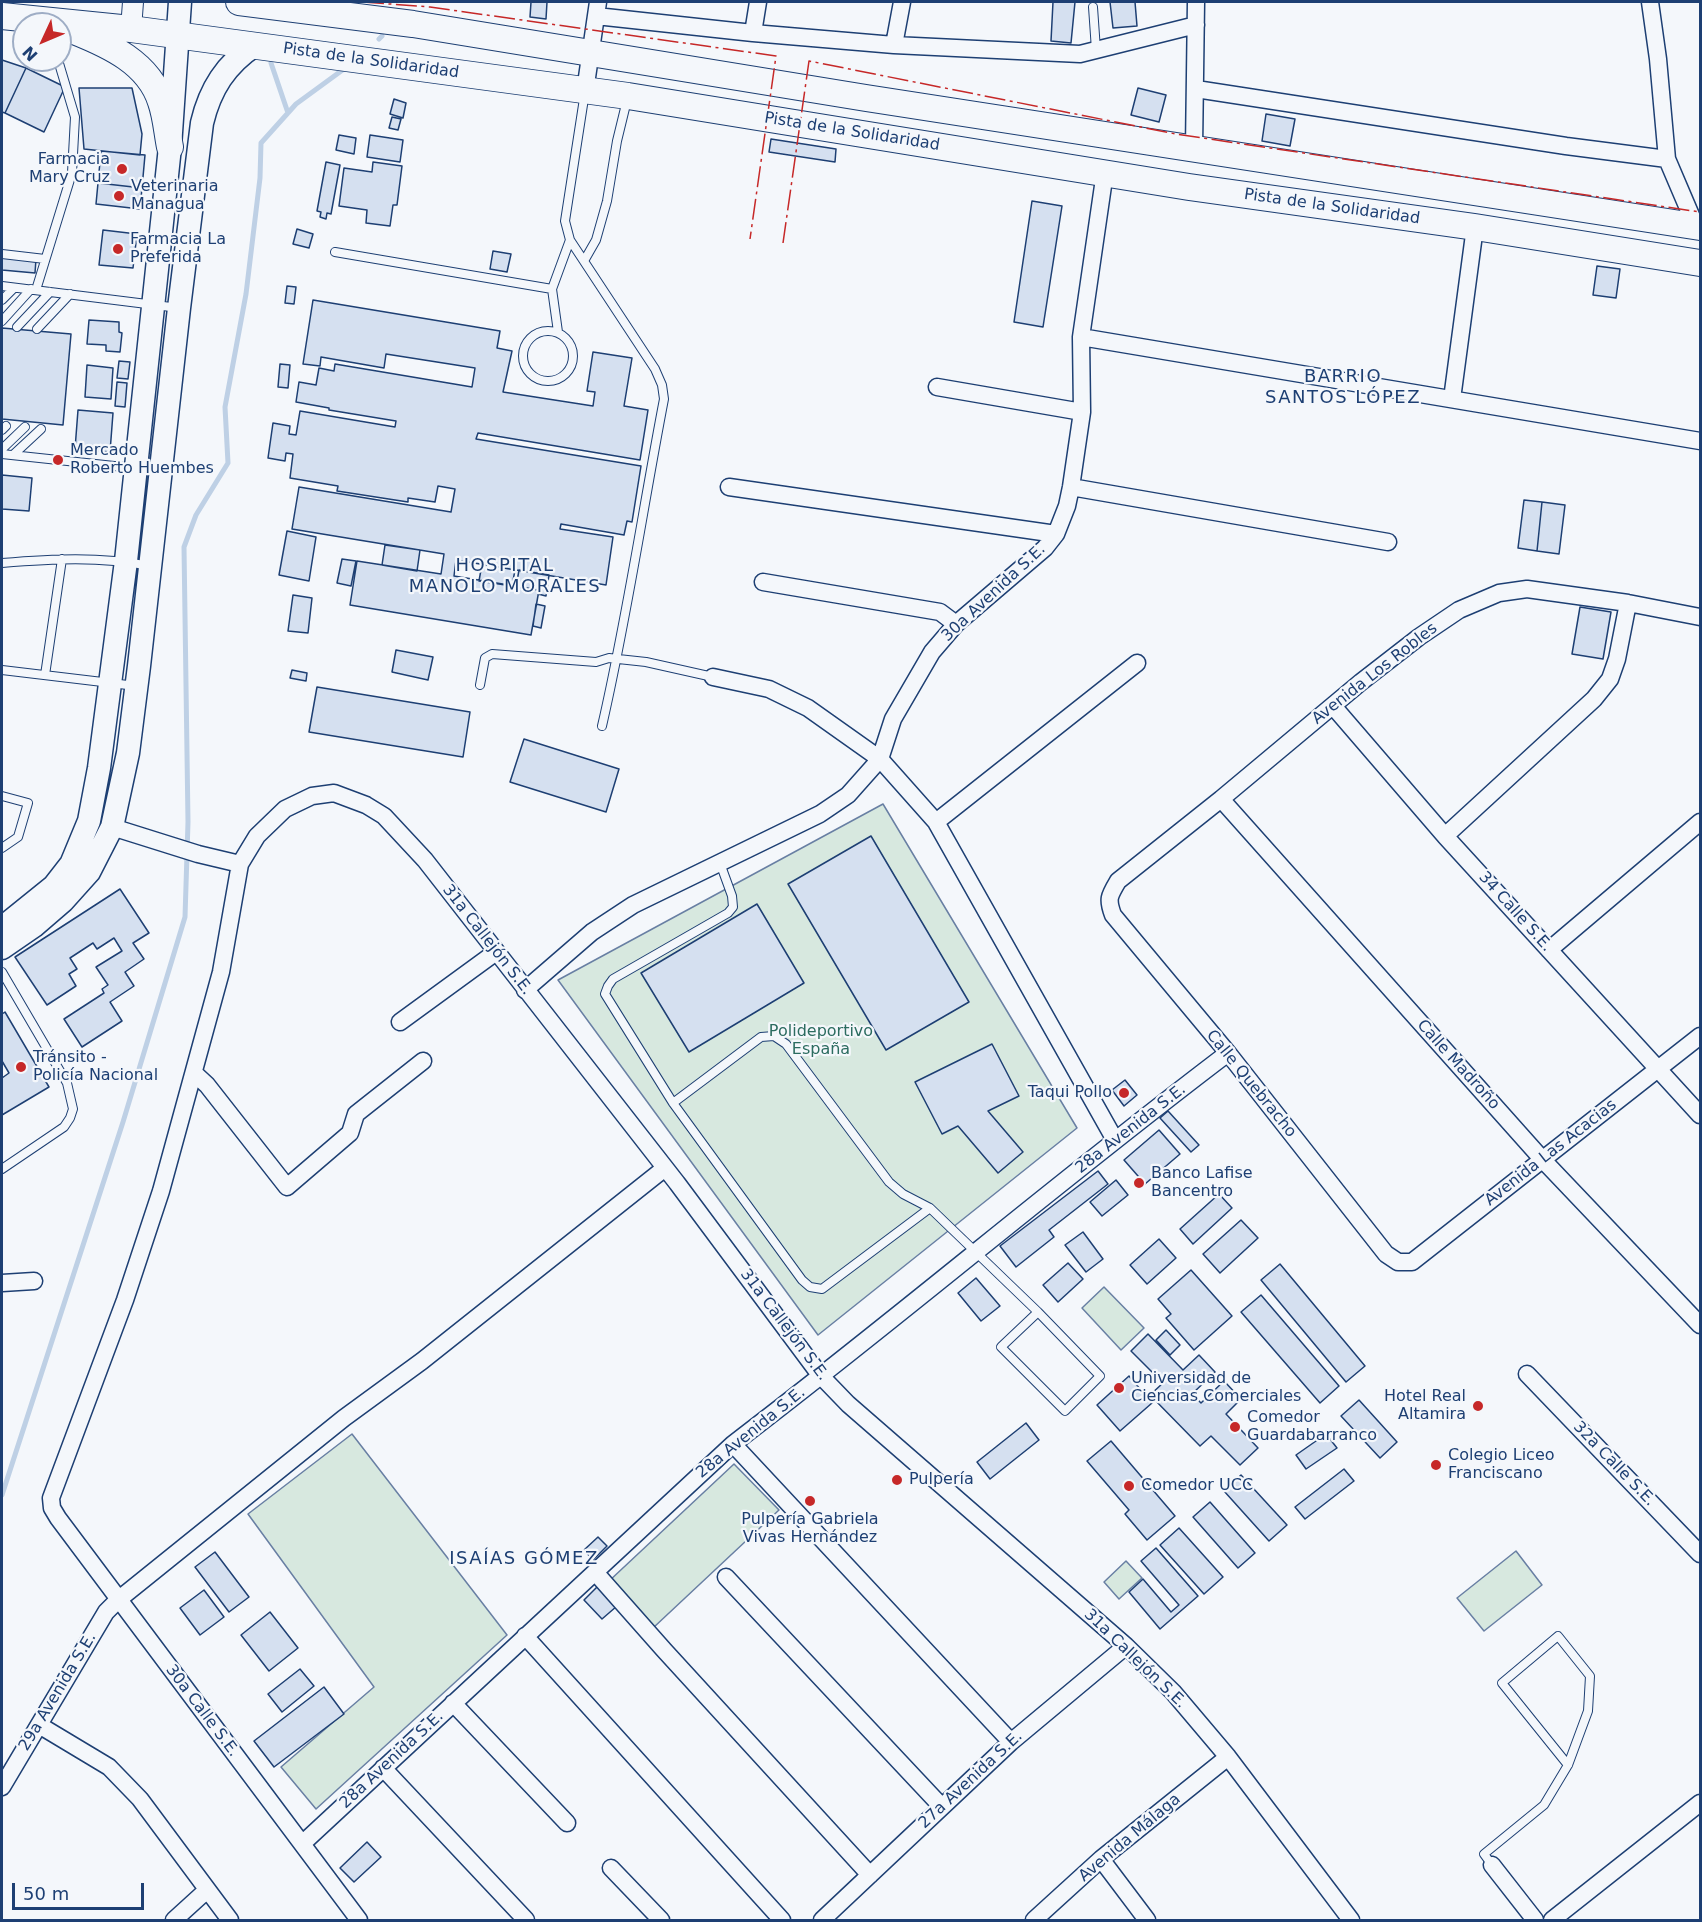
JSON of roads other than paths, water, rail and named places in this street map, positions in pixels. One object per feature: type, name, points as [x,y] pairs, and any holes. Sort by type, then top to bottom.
[{"type":"main road","points":[[72,862],[89,821],[111,682],[170,147],[180,2]]},
{"type":"main road","points":[[239,2],[413,24],[867,98],[1698,227]]},
{"type":"main road","name":"Pista de la Solidaridad","points":[[72,25],[131,29],[628,96],[1189,187],[1475,227],[1699,264]]},
{"type":"main road","points":[[72,32],[109,46],[141,69],[157,91],[170,147]]},
{"type":"main road","points":[[2,948],[34,926],[63,901],[89,872],[112,827],[128,753],[179,308],[204,113],[223,73],[237,58],[255,45]]},
{"type":"main road","points":[[99,768],[104,803],[112,827]]},
{"type":"main road","points":[[2,928],[54,886],[99,831],[112,827]]},
{"type":"street","points":[[131,29],[133,2]]},
{"type":"street","points":[[753,33],[759,2]]},
{"type":"street","points":[[894,45],[902,2]]},
{"type":"street","points":[[1194,148],[1196,2]]},
{"type":"street","points":[[1650,2],[1653,8],[1667,159],[1698,227]]},
{"type":"street","points":[[585,91],[597,9],[753,33],[894,45],[1080,54],[1196,25]]},
{"type":"street","points":[[1196,89],[1566,146],[1667,159]]},
{"type":"street","name":"30a Avenida S.E.","points":[[525,990],[592,932],[633,905],[820,814],[848,795],[880,759],[892,719],[932,652],[956,624],[1045,548],[1056,534],[1067,506],[1082,412],[1082,337],[1105,172]]},
{"type":"street","points":[[1452,399],[1475,227]]},
{"type":"street","points":[[1082,337],[1701,441]]},
{"type":"street","points":[[937,387],[1082,412]]},
{"type":"street","points":[[1071,487],[1388,543]]},
{"type":"street","points":[[729,488],[1056,534]]},
{"type":"street","points":[[763,582],[940,612],[956,624]]},
{"type":"street","name":"Avenida Los Robles","points":[[1108,902],[1110,893],[1118,881],[1221,800],[1419,637],[1459,610],[1499,593],[1527,589],[1628,603],[1701,617]]},
{"type":"street","points":[[1445,836],[1594,699],[1610,679],[1617,659],[1628,603]]},
{"type":"street","points":[[936,822],[1137,663]]},
{"type":"street","points":[[713,677],[769,690],[808,708],[880,759],[936,822],[1115,1140]]},
{"type":"street","name":"34 Calle S.E.","points":[[1333,706],[1445,836],[1701,1116]]},
{"type":"street","name":"31a Callejón S.E.","points":[[240,864],[257,836],[285,809],[312,796],[334,793],[366,805],[384,816],[425,860],[665,1168],[820,1375],[848,1404],[1126,1646],[1173,1692],[1228,1757],[1351,1920]]},
{"type":"street","name":"Calle Madroño","points":[[1221,800],[1542,1159],[1701,1324]]},
{"type":"street","points":[[1549,950],[1701,822]]},
{"type":"street","points":[[112,827],[198,854],[240,864],[221,972],[194,1073],[207,1085],[286,1187],[350,1133],[356,1114],[423,1061]]},
{"type":"street","name":"Calle Quebracho","points":[[1108,902],[1113,915],[1228,1053],[1386,1254],[1398,1262]]},
{"type":"street","points":[[400,1022],[496,952]]},
{"type":"street","name":"Avenida Las Acacias","points":[[1398,1262],[1412,1262],[1701,1036]]},
{"type":"street","name":"28a Avenida S.E.","points":[[302,1844],[733,1444],[807,1388],[820,1375],[1115,1140],[1228,1053]]},
{"type":"street","name":"30a Calle S.E.","points":[[194,1073],[125,1300],[51,1498],[52,1508],[118,1600],[359,1920]]},
{"type":"street","name":"29a Avenida S.E.","points":[[2,1787],[106,1612],[118,1600],[344,1418],[422,1361],[665,1168]]},
{"type":"street","points":[[2,1283],[34,1281]]},
{"type":"street","name":"32a Calle S.E.","points":[[1527,1374],[1701,1554]]},
{"type":"street","points":[[733,1444],[1011,1742]]},
{"type":"street","points":[[595,1572],[870,1875]]},
{"type":"street","points":[[726,1577],[942,1807]]},
{"type":"street","points":[[525,1636],[782,1920]]},
{"type":"street","name":"27a Avenida S.E.","points":[[822,1920],[1011,1742],[1126,1646]]},
{"type":"street","points":[[453,1703],[567,1823]]},
{"type":"street","points":[[39,1725],[109,1767],[140,1799],[230,1920]]},
{"type":"street","name":"Avenida Málaga","points":[[1034,1920],[1101,1859],[1228,1757]]},
{"type":"street","points":[[383,1768],[526,1920]]},
{"type":"street","points":[[1552,1920],[1701,1803]]},
{"type":"street","points":[[1101,1859],[1147,1920]]},
{"type":"street","points":[[1492,1864],[1535,1920]]},
{"type":"street","points":[[611,1868],[661,1920]]},
{"type":"street","points":[[174,1920],[207,1890]]},
{"type":"lane","points":[[1093,7],[1096,50]]},
{"type":"lane","points":[[2,321],[34,290],[72,173],[75,117],[62,72]]},
{"type":"lane","points":[[585,91],[565,220],[570,240],[658,376],[664,399],[617,660],[602,726]]},
{"type":"lane","points":[[584,261],[596,240],[604,211],[628,96]]},
{"type":"lane","points":[[558,332],[550,330],[535,334],[525,346],[524,362],[532,375],[539,379],[554,380],[568,372],[572,365],[573,349],[570,342],[558,332],[552,289],[570,240]]},
{"type":"lane","points":[[335,252],[552,289]]},
{"type":"lane","points":[[2,254],[45,260]]},
{"type":"lane","points":[[2,286],[179,308]]},
{"type":"lane","points":[[2,300],[14,288]]},
{"type":"lane","points":[[17,327],[50,292]]},
{"type":"lane","points":[[37,329],[70,294]]},
{"type":"lane","points":[[2,449],[25,428]]},
{"type":"lane","points":[[13,455],[42,429]]},
{"type":"lane","points":[[2,454],[161,471]]},
{"type":"lane","points":[[45,675],[62,559]]},
{"type":"lane","points":[[2,563],[62,559],[126,561],[150,566]]},
{"type":"lane","points":[[480,684],[485,658],[492,654],[596,662],[609,658],[646,662],[713,677]]},
{"type":"lane","points":[[2,670],[136,686]]},
{"type":"lane","points":[[2,796],[28,803],[18,837],[2,849]]},
{"type":"lane","points":[[720,863],[732,896],[733,907],[728,913],[613,979],[605,994],[674,1103],[802,1280],[810,1287],[822,1289],[930,1208]]},
{"type":"lane","points":[[2,972],[67,1083],[74,1109],[64,1127],[2,1169]]},
{"type":"lane","points":[[674,1103],[761,1037],[774,1036],[786,1044],[889,1182],[903,1194],[930,1208],[1038,1312],[1100,1376],[1065,1411],[1001,1347],[1038,1312]]},
{"type":"lane","points":[[1492,1864],[1484,1854],[1544,1805],[1568,1765],[1588,1711],[1590,1676],[1558,1636],[1502,1683],[1568,1765]]},
{"type":"waterway","points":[[379,39],[382,36]]},
{"type":"waterway","points":[[271,63],[288,113]]},
{"type":"waterway","points":[[2,1495],[123,1122],[185,917],[188,822],[184,547],[196,515],[228,463],[225,407],[246,294],[260,178],[261,143],[296,104],[348,66]]},
{"type":"place","name":"Farmacia Mary Cruz","points":[[122,169]]},
{"type":"place","name":"Veterinaria Managua","points":[[119,196]]},
{"type":"place","name":"Farmacia La Preferida","points":[[118,249]]},
{"type":"place","name":"Mercado Roberto Huembes","points":[[58,460]]},
{"type":"place","name":"Tránsito - Policía Nacional","points":[[21,1067]]},
{"type":"place","name":"Taqui Pollo","points":[[1124,1093]]},
{"type":"place","name":"Banco Lafise Bancentro","points":[[1139,1183]]},
{"type":"place","name":"Universidad de Ciencias Comerciales","points":[[1119,1388]]},
{"type":"place","name":"Hotel Real Altamira","points":[[1478,1406]]},
{"type":"place","name":"Comedor Guardabarranco","points":[[1235,1427]]},
{"type":"place","name":"Colegio Liceo Franciscano","points":[[1436,1465]]},
{"type":"place","name":"Pulpería","points":[[897,1480]]},
{"type":"place","name":"Comedor UCC","points":[[1129,1486]]},
{"type":"place","name":"Pulpería Gabriela Vivas Hernández","points":[[810,1501]]},
{"type":"district","name":"BARRIO SANTOS LÓPEZ","points":[[1343,388]]},
{"type":"district","name":"HOSPITAL MANOLO MORALES","points":[[505,576]]},
{"type":"district","name":"ISAÍAS GÓMEZ","points":[[524,1559]]},
{"type":"park label","name":"Polideportivo España","points":[[821,1041]]}]
